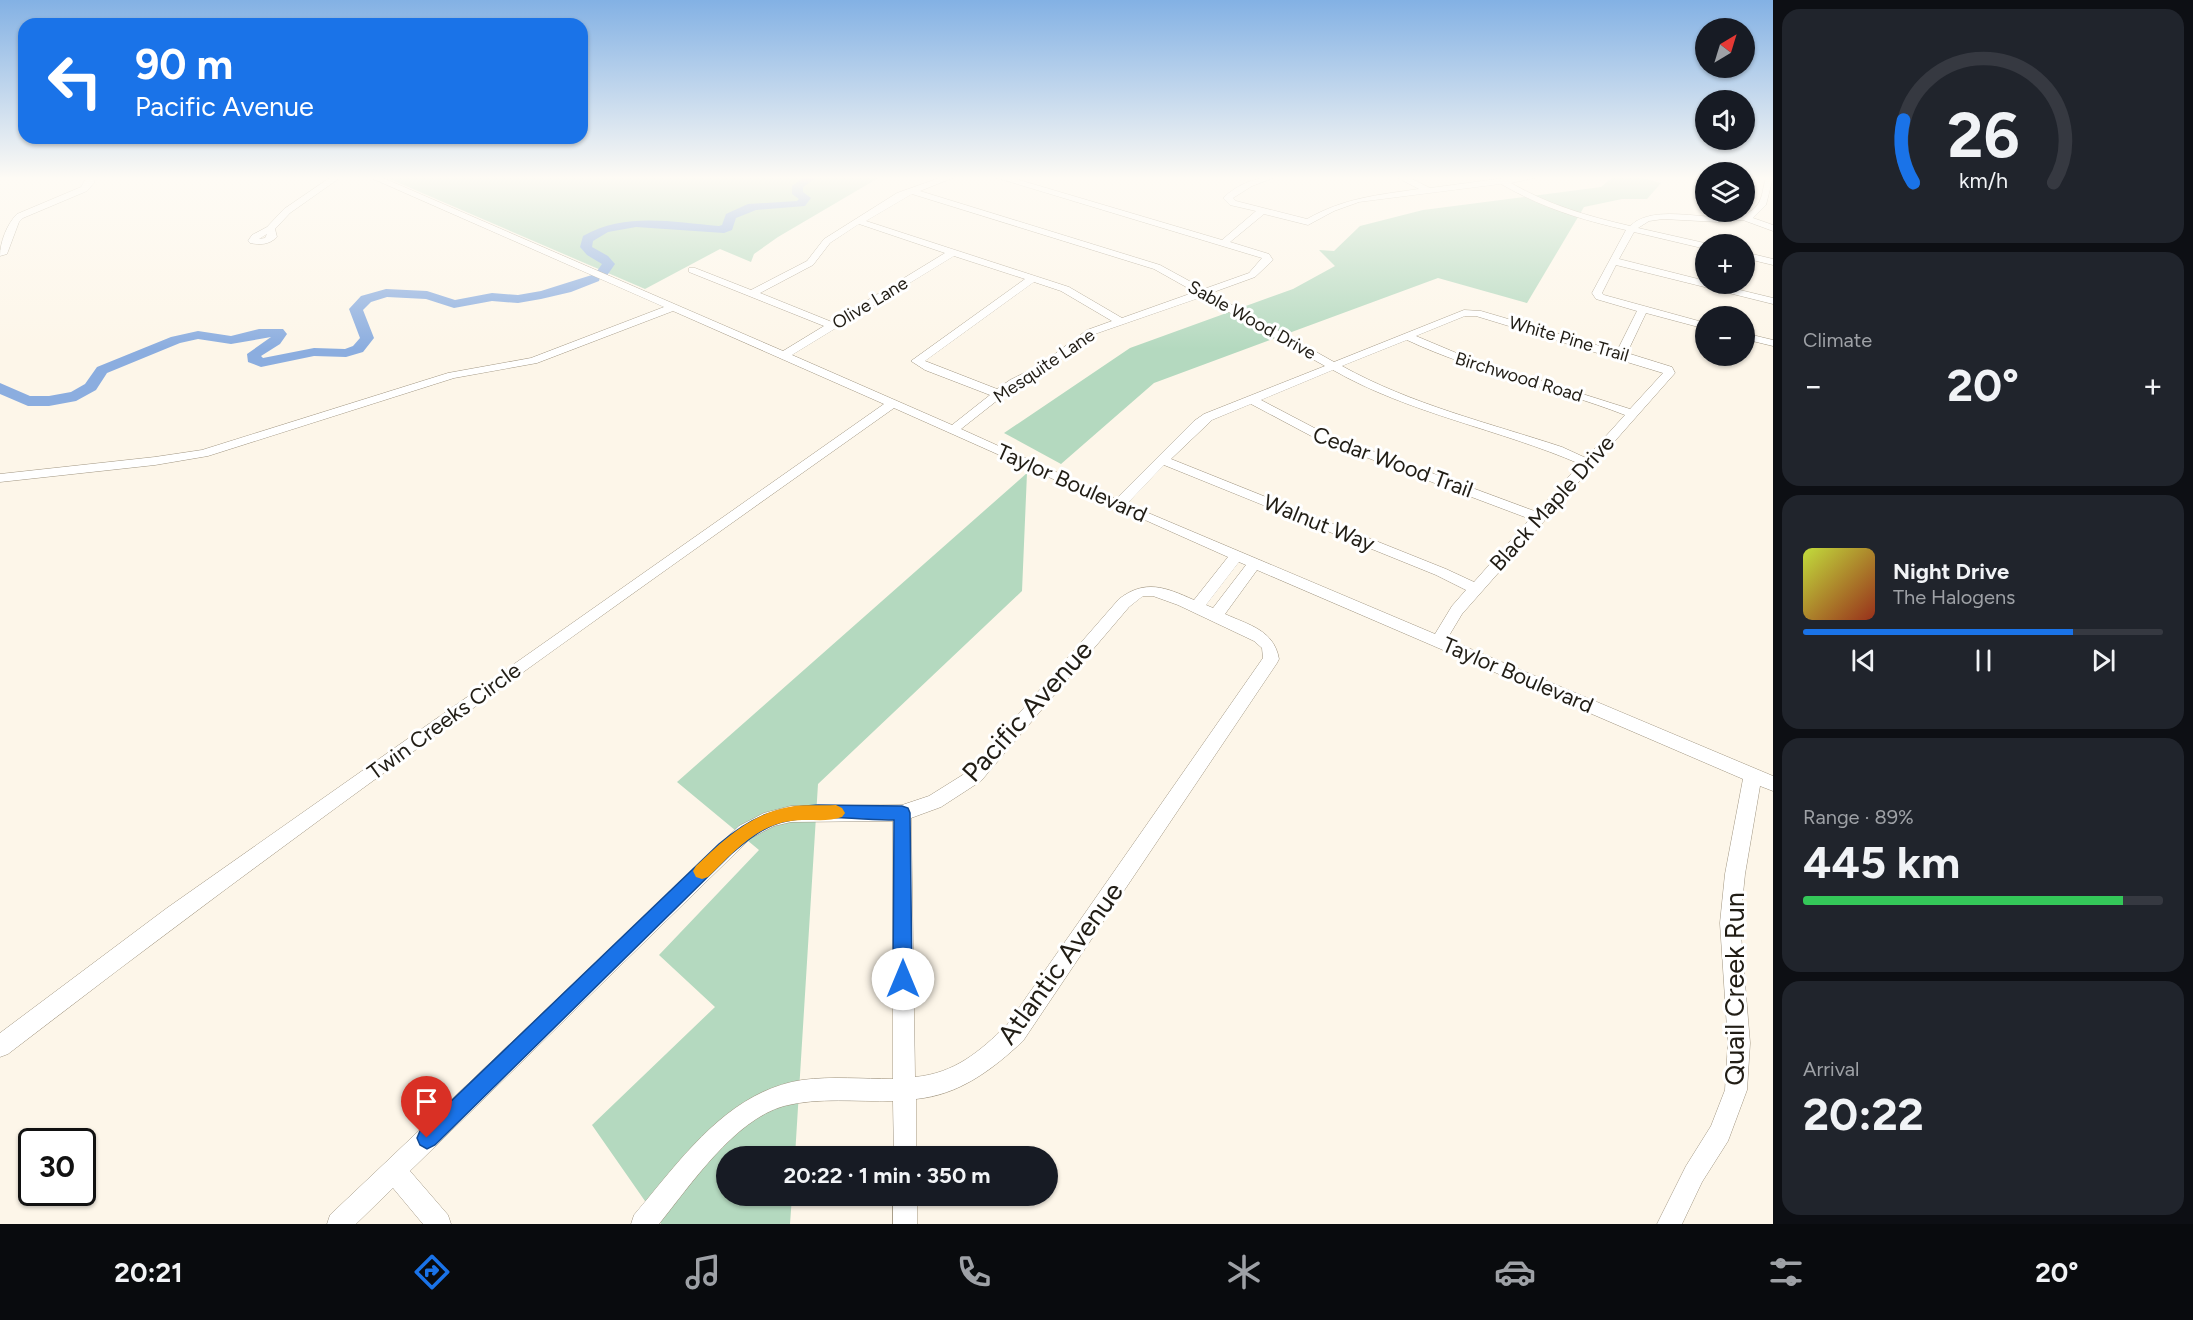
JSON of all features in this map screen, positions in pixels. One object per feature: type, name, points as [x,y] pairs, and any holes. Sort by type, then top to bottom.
[{"type":"street","points":[[2,254],[10,234]]},
{"type":"street","name":"Taylor Boulevard","points":[[503,234],[785,355],[1118,505],[1773,784]]},
{"type":"street","points":[[751,294],[810,263],[827,241],[838,234]]},
{"type":"street","points":[[899,234],[1076,294],[1120,321]]},
{"type":"street","name":"Sable Wood Drive","points":[[1047,234],[1156,267],[1381,391],[1558,450],[1588,463]]},
{"type":"street","points":[[1194,234],[1224,243],[1235,234]]},
{"type":"street","points":[[1629,234],[1597,293],[1600,297],[1695,323]]},
{"type":"street","points":[[1654,234],[1695,243]]},
{"type":"street","name":"Mesquite Lane","points":[[953,430],[1014,382],[1044,367],[1081,338],[1120,321],[1252,275],[1268,260],[1266,256],[1224,243]]},
{"type":"street","name":"Olive Lane","points":[[785,355],[955,252]]},
{"type":"street","points":[[1755,258],[1773,262]]},
{"type":"street","points":[[1614,261],[1773,301]]},
{"type":"street","points":[[692,270],[832,326]]},
{"type":"street","points":[[999,394],[929,368],[917,361],[920,356],[1033,278]]},
{"type":"street","points":[[0,478],[155,461],[204,453],[452,375],[533,361],[672,308]]},
{"type":"street","points":[[1621,354],[1642,309]]},
{"type":"street","name":"White Pine Trail","points":[[1407,336],[1470,312],[1668,369]]},
{"type":"street","points":[[1118,505],[1198,424],[1208,417],[1407,336]]},
{"type":"street","name":"Birchwood Road","points":[[1407,336],[1443,353],[1599,401],[1632,414]]},
{"type":"street","points":[[1755,339],[1773,344]]},
{"type":"street","name":"Black Maple Drive","points":[[1438,640],[1457,610],[1669,373],[1668,369]]},
{"type":"street","name":"Cedar Wood Trail","points":[[1251,399],[1296,427],[1501,501],[1539,518]]},
{"type":"street","name":"Twin Creeks Circle","points":[[0,1046],[174,914],[631,586],[893,403]]},
{"type":"street","name":"Walnut Way","points":[[1162,460],[1441,572],[1476,589]]},
{"type":"street","points":[[1237,555],[1195,608],[1214,617],[1255,563]]},
{"type":"street","name":"Pacific Avenue","points":[[339,1224],[745,832],[770,819],[791,814],[902,813],[935,802],[975,776],[1124,603],[1137,592],[1145,590],[1163,593],[1195,608]]},
{"type":"street","name":"Atlantic Avenue","points":[[643,1224],[699,1158],[732,1125],[763,1103],[796,1090],[904,1090],[943,1084],[988,1060],[1015,1033],[1271,659],[1269,646],[1259,637],[1214,617]]},
{"type":"street","name":"Quail Creek Run","points":[[1669,1224],[1694,1174],[1720,1133],[1736,1090],[1739,1043],[1730,922],[1735,874],[1753,775]]},
{"type":"street","points":[[902,813],[905,1146]]},
{"type":"street","points":[[394,1170],[439,1224]]},
{"type":"street","points":[[905,1206],[905,1224]]},
{"type":"green space","points":[[518,234],[783,234],[754,254],[751,262],[720,249],[645,289]]},
{"type":"green space","points":[[1352,234],[1568,234],[1527,303],[1438,278],[1154,383],[1061,464],[1004,433],[1130,348],[1293,289],[1335,266],[1319,250],[1334,251]]},
{"type":"green space","points":[[1027,473],[1022,591],[818,784],[796,1146],[716,1146],[716,1206],[791,1206],[790,1224],[661,1224],[592,1125],[715,1007],[659,955],[759,850],[677,782]]},
{"type":"waterway","points":[[595,234],[587,239],[586,247],[609,264],[601,274]]},
{"type":"waterway","points":[[0,388],[28,401],[49,401],[76,396],[91,387],[102,370],[176,340],[198,335],[231,340],[259,333],[278,332],[280,334],[275,341],[254,354],[253,359],[261,363],[314,352],[346,353],[358,349],[367,338],[356,309],[366,299],[386,293],[427,295],[454,304],[492,297],[518,299],[566,289],[594,278]]},
{"type":"slow traffic","points":[[702,871],[745,832],[770,819],[791,814],[836,813]]},
{"type":"route","points":[[427,1138],[725,849],[745,832],[770,819],[791,814],[818,812],[902,813],[903,979]]}]
